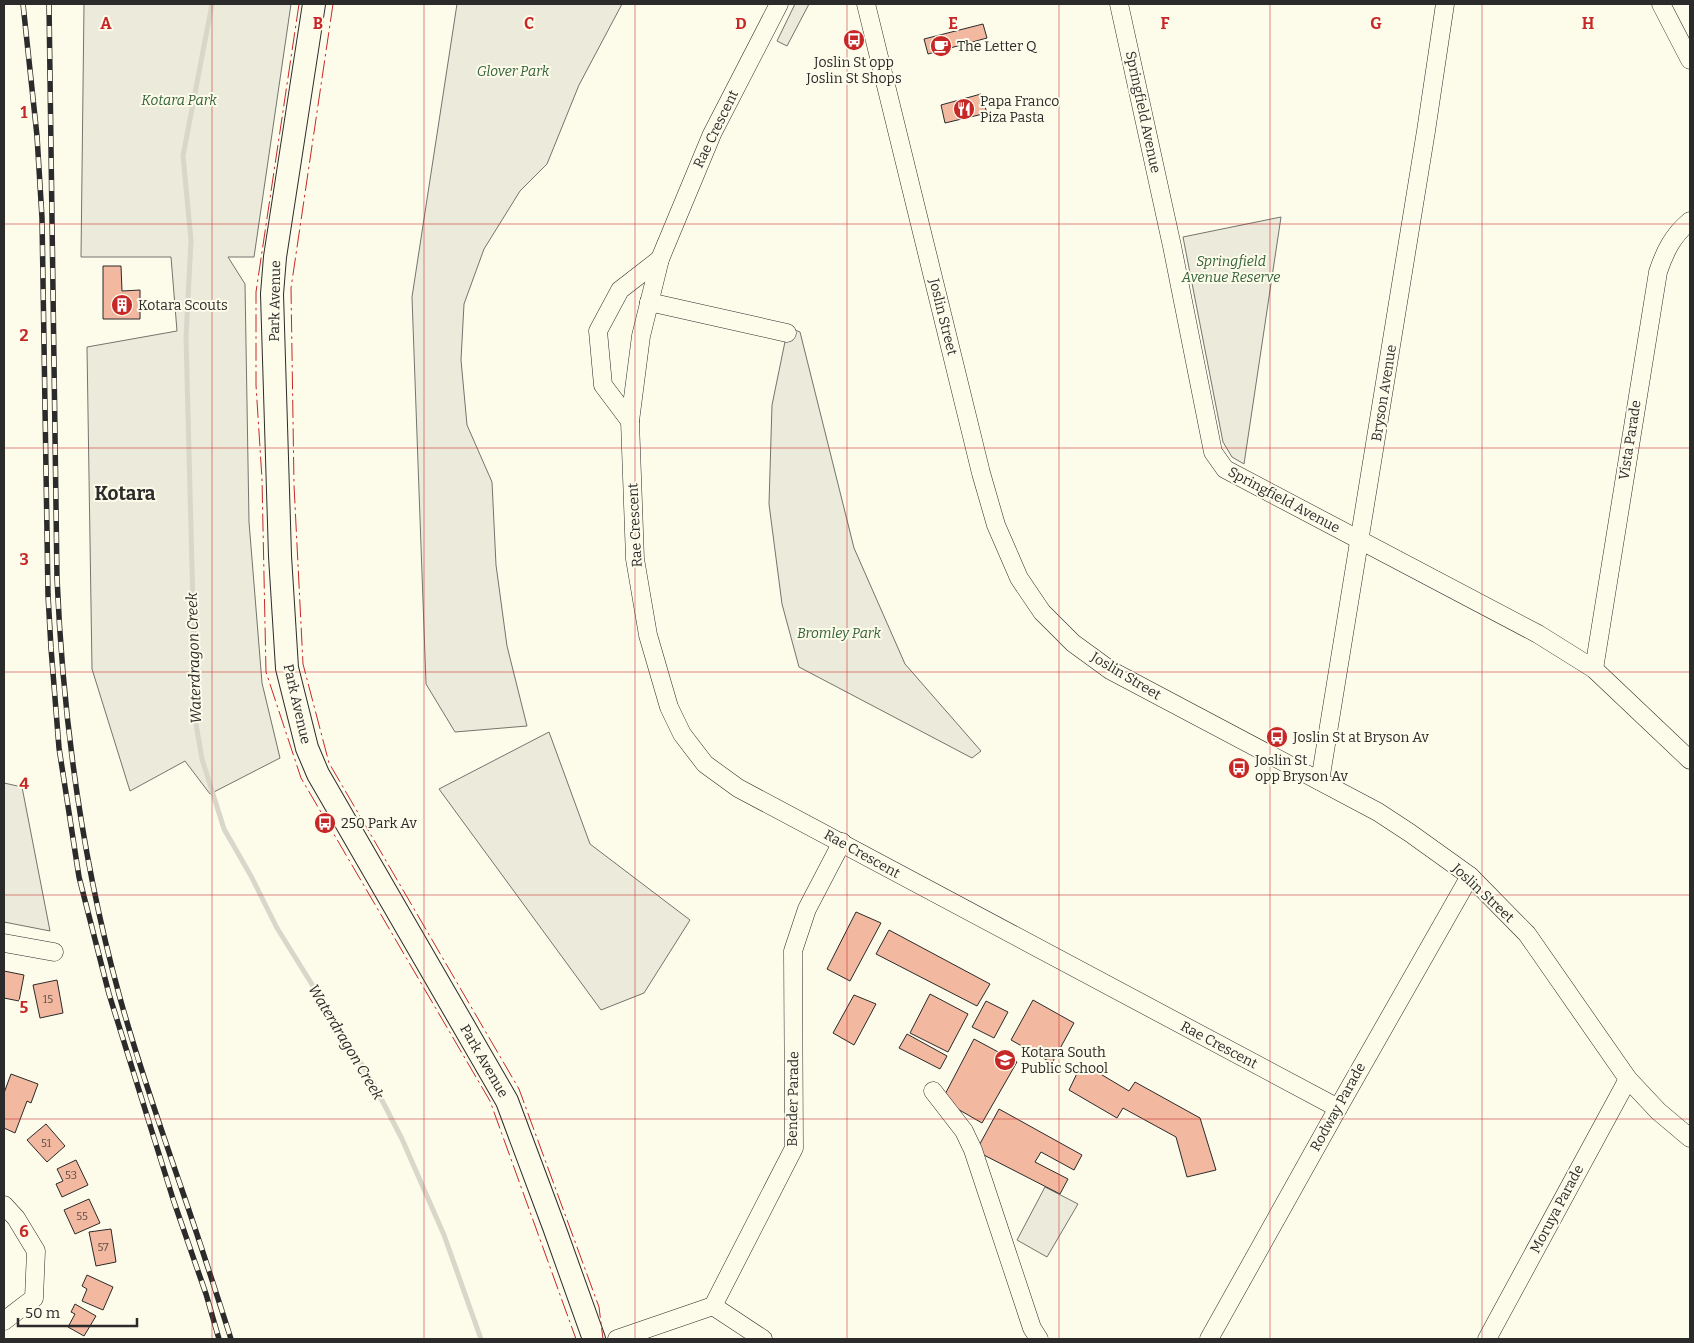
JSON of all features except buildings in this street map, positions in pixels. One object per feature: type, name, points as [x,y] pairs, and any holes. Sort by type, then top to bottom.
[{"type":"main road","name":"Park Avenue","points":[[314,4],[275,258],[272,294],[280,556],[287,668],[292,695],[307,748],[318,774],[507,1101],[594,1339]]},
{"type":"street","name":"Rae Crescent","points":[[779,4],[712,134],[660,258],[641,336],[630,420],[635,559],[648,634],[669,707],[682,734],[705,764],[738,788],[1338,1108]]},
{"type":"street","name":"Joslin Street","points":[[866,4],[981,473],[996,525],[1018,578],[1042,612],[1073,643],[1110,670],[1378,812],[1470,876],[1527,934],[1628,1079],[1658,1111],[1690,1138]]},
{"type":"street","name":"Springfield Avenue","points":[[1119,4],[1172,246],[1213,452],[1225,470],[1538,634],[1594,669],[1690,760]]},
{"type":"street","name":"Bryson Avenue","points":[[1320,781],[1425,140],[1445,4]]},
{"type":"street","points":[[1660,4],[1690,60]]},
{"type":"street","name":"Vista Parade","points":[[1594,669],[1658,272],[1666,250],[1679,230],[1690,221]]},
{"type":"street","name":"Rae Crescent","points":[[630,420],[603,385],[598,331],[620,290],[660,258]]},
{"type":"street","points":[[649,302],[787,333]]},
{"type":"street","name":"Bender Parade","points":[[713,1306],[794,1148],[793,951],[807,909],[842,842]]},
{"type":"street","name":"Rodway Parade","points":[[1209,1339],[1470,876]]},
{"type":"street","points":[[4,943],[54,952]]},
{"type":"street","name":"Moruya Parade","points":[[1487,1339],[1628,1079]]},
{"type":"street","points":[[934,1091],[964,1131],[1032,1328],[1039,1339]]},
{"type":"street","points":[[4,1205],[16,1218],[36,1251],[34,1298],[4,1321]]},
{"type":"street","points":[[617,1339],[713,1306],[762,1339]]},
{"type":"green space","name":"Kotara Park","points":[[84,4],[291,4],[254,257],[228,257],[245,284],[249,522],[262,683],[280,758],[210,794],[185,761],[130,791],[92,669],[87,347],[177,331],[171,257],[81,257]]},
{"type":"green space","name":"Glover Park","points":[[457,4],[622,4],[579,85],[547,164],[520,191],[484,249],[464,304],[461,360],[467,425],[492,482],[496,565],[507,646],[527,726],[455,732],[426,684],[412,297]]},
{"type":"green space","name":"Springfield Avenue Reserve","points":[[1281,217],[1244,464],[1232,457],[1223,442],[1183,237]]},
{"type":"green space","name":"Bromley Park","points":[[788,327],[800,332],[854,548],[905,664],[981,751],[972,758],[799,667],[782,604],[769,504],[772,405]]},
{"type":"green space","points":[[549,732],[590,844],[690,920],[644,993],[601,1010],[439,789]]},
{"type":"green space","points":[[4,783],[22,787],[50,931],[4,922]]},
{"type":"green space","points":[[1045,1187],[1078,1204],[1047,1257],[1017,1240]]},
{"type":"shaded area","points":[[795,4],[809,4],[787,46],[777,41]]},
{"type":"waterway","name":"Waterdragon Creek","points":[[212,4],[183,156],[191,240],[186,337],[195,718],[202,759],[224,829],[251,876],[277,928],[372,1081],[402,1139],[444,1235],[481,1339]]},
{"type":"railway","points":[[23,4],[37,136],[42,218],[48,595],[59,748],[79,877],[109,994],[219,1339]]},
{"type":"railway","points":[[49,4],[57,578],[64,684],[76,790],[95,895],[120,998],[134,1046],[231,1339]]},
{"type":"power","points":[[299,4],[256,292],[256,385],[262,479],[266,672],[301,778],[490,1101],[576,1339]]},
{"type":"power","points":[[333,4],[291,288],[294,485],[303,664],[329,763],[519,1089],[599,1307],[603,1339]]},
{"type":"place","name":"Joslin St opp Joslin St Shops","points":[[854,40]]},
{"type":"place","name":"The Letter Q","points":[[941,46]]},
{"type":"place","name":"Papa Franco Piza Pasta","points":[[964,109]]},
{"type":"place","name":"Kotara Scouts","points":[[122,305]]},
{"type":"place","name":"Joslin St at Bryson Av","points":[[1277,737]]},
{"type":"place","name":"Joslin St opp Bryson Av","points":[[1239,768]]},
{"type":"place","name":"250 Park Av","points":[[325,823]]},
{"type":"place","name":"Kotara South Public School","points":[[1005,1060]]},
{"type":"district","name":"Kotara","points":[[125,493]]}]
